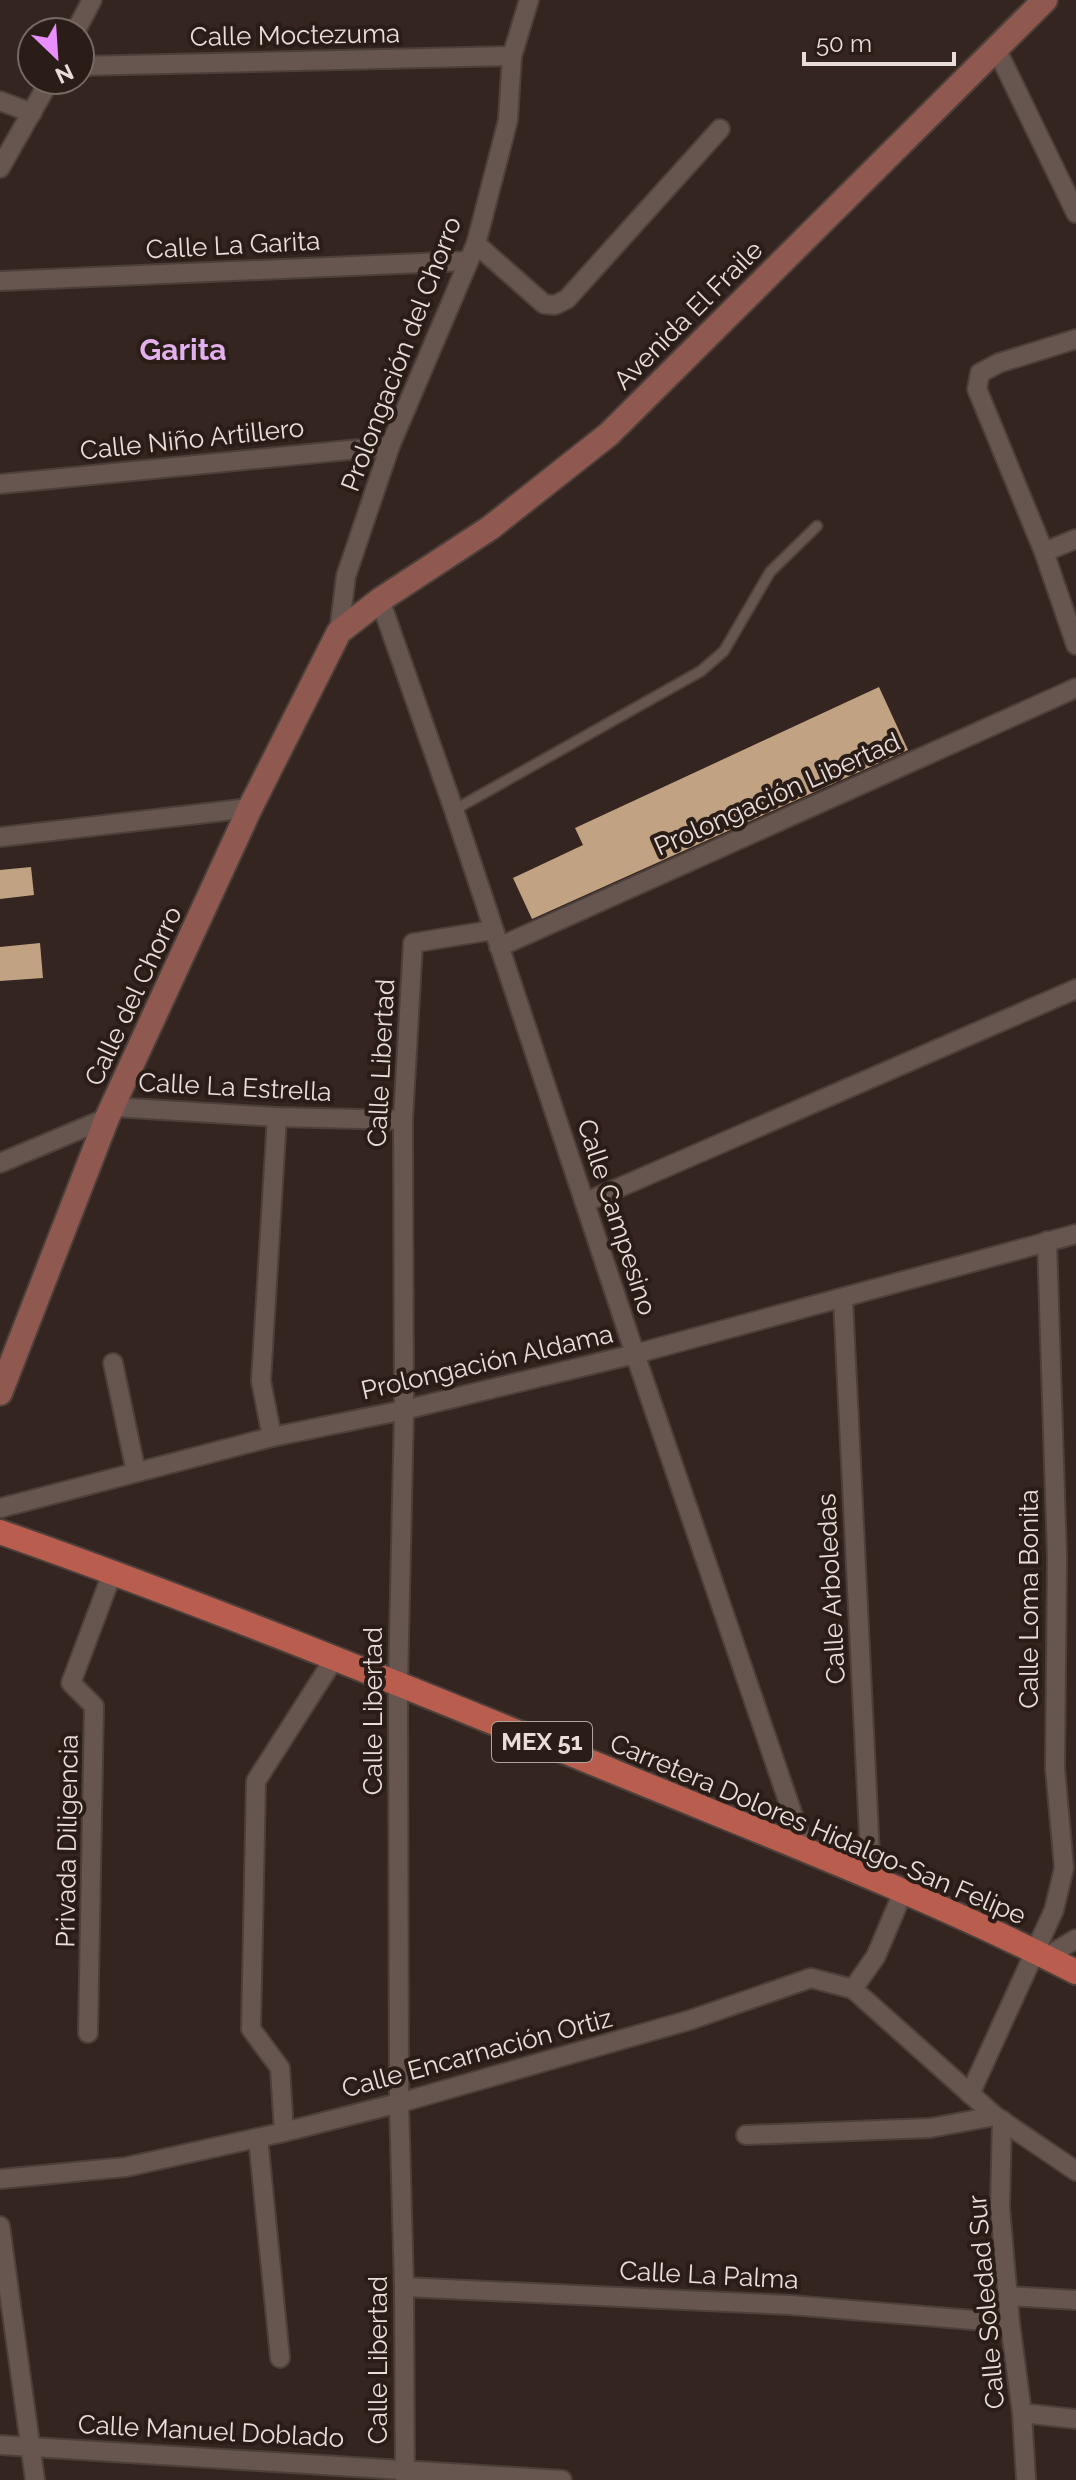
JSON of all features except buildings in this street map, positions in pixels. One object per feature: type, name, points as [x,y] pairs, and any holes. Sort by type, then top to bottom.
[{"type":"main road","name":"Carretera Dolores Hidalgo-San Felipe","points":[[0,1532],[113,1571],[871,1876],[1076,1972]]},
{"type":"street","name":"Prolongación del Chorro","points":[[339,632],[346,576],[390,446],[472,252],[508,120],[512,56],[529,0]]},
{"type":"street","name":"Avenida El Fraile","points":[[339,632],[380,600],[490,528],[609,434],[1045,0]]},
{"type":"street","points":[[996,48],[1076,213]]},
{"type":"street","name":"Calle Moctezuma","points":[[96,66],[512,56]]},
{"type":"street","points":[[0,168],[41,96]]},
{"type":"street","points":[[0,101],[32,113]]},
{"type":"street","points":[[472,252],[544,304],[555,305],[567,299],[720,129]]},
{"type":"street","name":"Calle La Garita","points":[[0,281],[472,252]]},
{"type":"street","points":[[1076,339],[999,363],[980,373],[977,389],[1044,552],[1076,645]]},
{"type":"street","name":"Calle Niño Artillero","points":[[0,484],[390,446]]},
{"type":"street","points":[[1044,552],[1076,539]]},
{"type":"street","name":"Calle Campesino","points":[[380,600],[454,810],[635,1354],[805,1850]]},
{"type":"street","name":"Calle del Chorro","points":[[0,1393],[110,1113],[250,808],[339,632]]},
{"type":"street","name":"Prolongación Libertad","points":[[413,943],[496,939],[1076,688]]},
{"type":"street","points":[[0,837],[250,808]]},
{"type":"street","name":"Calle Libertad","points":[[405,2475],[399,2103],[398,1684],[404,1410],[403,1120],[413,943]]},
{"type":"street","points":[[586,1202],[1076,989]]},
{"type":"street","name":"Calle La Estrella","points":[[0,1163],[110,1113],[403,1120]]},
{"type":"street","points":[[272,1437],[261,1381],[277,1117]]},
{"type":"street","name":"Prolongación Aldama","points":[[0,1508],[272,1437],[404,1410],[635,1354],[1076,1234]]},
{"type":"street","name":"Calle Loma Bonita","points":[[1040,1954],[1064,1868],[1055,1768],[1067,1556],[1047,1241]]},
{"type":"street","name":"Calle Arboledas","points":[[843,1299],[871,1876]]},
{"type":"street","points":[[113,1363],[136,1472]]},
{"type":"street","name":"Privada Diligencia","points":[[88,2033],[96,1732],[94,1706],[71,1683],[113,1571]]},
{"type":"street","points":[[284,2132],[280,2068],[251,2029],[256,1781],[334,1659]]},
{"type":"street","points":[[903,1892],[876,1956],[853,1989],[998,2118],[1076,2171]]},
{"type":"street","points":[[970,2094],[1040,1954],[1076,1939]]},
{"type":"street","name":"Calle Encarnación Ortiz","points":[[0,2179],[126,2167],[284,2132],[399,2103],[690,2020],[811,1978],[853,1989]]},
{"type":"street","points":[[746,2135],[930,2128],[998,2118]]},
{"type":"street","name":"Calle Soledad Sur","points":[[998,2118],[1000,2208],[1026,2480]]},
{"type":"street","points":[[258,2138],[280,2358]]},
{"type":"street","points":[[0,2226],[35,2480]]},
{"type":"street","name":"Calle La Palma","points":[[404,2287],[790,2305],[1010,2323]]},
{"type":"street","points":[[1009,2296],[1076,2300]]},
{"type":"street","points":[[1022,2413],[1076,2419]]},
{"type":"street","name":"Calle Manuel Doblado","points":[[0,2445],[405,2475],[562,2480]]},
{"type":"lane","points":[[454,810],[701,671],[724,651],[770,572],[817,526]]},
{"type":"district","name":"Garita","points":[[183,350]]}]
